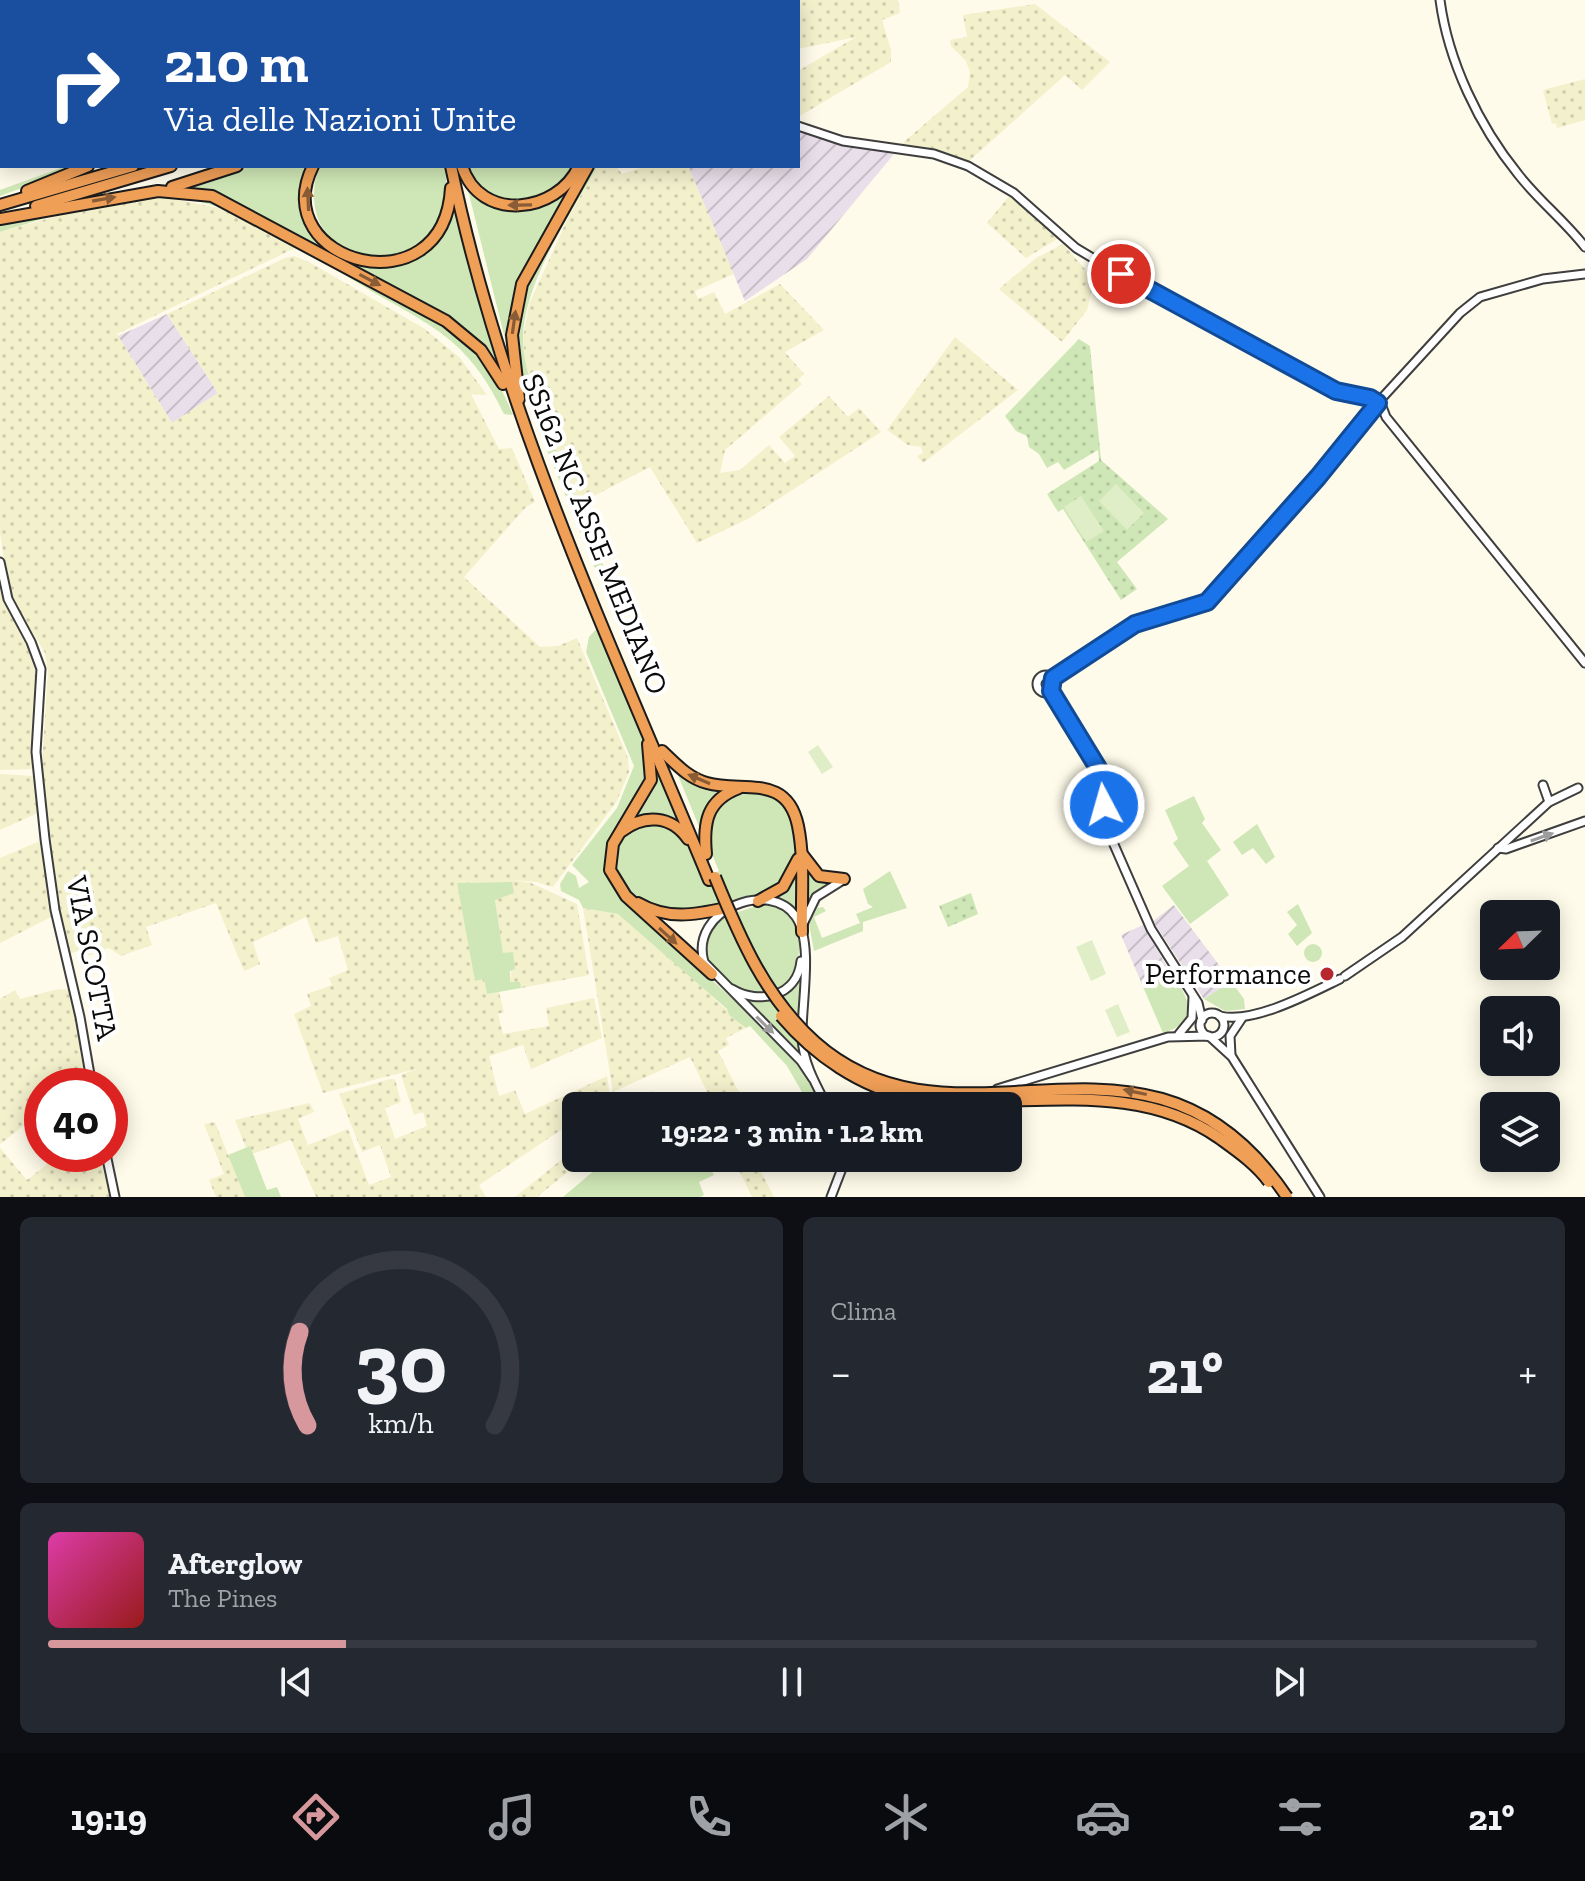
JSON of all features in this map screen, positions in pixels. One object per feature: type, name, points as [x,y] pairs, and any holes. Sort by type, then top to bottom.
[{"type":"highway","points":[[0,203],[83,168]]},
{"type":"highway","points":[[0,203],[126,168]]},
{"type":"highway","points":[[0,218],[164,168]]},
{"type":"highway","points":[[0,218],[158,191],[231,168]]},
{"type":"highway","points":[[313,168],[306,200],[316,230],[339,253],[353,260],[379,263],[410,256],[435,236],[451,199],[450,168]]},
{"type":"highway","name":"SS162 NC ASSE MEDIANO","points":[[450,168],[488,322],[517,402],[644,722],[702,853]]},
{"type":"highway","name":"SS162 NC ASSE MEDIANO","points":[[460,168],[494,321],[517,402],[662,751],[745,963],[795,1032],[814,1050],[872,1085],[913,1098],[1121,1101],[1166,1110],[1206,1129],[1240,1153],[1265,1176],[1279,1197]]},
{"type":"highway","points":[[461,168],[474,187],[488,198],[522,206],[555,196],[569,184],[578,168]]},
{"type":"highway","points":[[517,402],[512,335],[522,284],[587,168]]},
{"type":"highway","points":[[158,191],[193,192],[233,205],[446,321],[481,350],[517,402]]},
{"type":"highway","points":[[644,722],[652,765],[651,780],[648,790],[617,835],[610,856],[610,870],[626,896],[712,974]]},
{"type":"highway","points":[[662,751],[683,771],[701,781],[766,788],[790,806],[799,829],[802,932]]},
{"type":"highway","points":[[702,853],[707,814],[723,795],[745,785]]},
{"type":"highway","points":[[617,835],[643,819],[660,819],[679,828],[702,853]]},
{"type":"highway","points":[[800,850],[808,867],[819,876],[844,879]]},
{"type":"highway","points":[[758,901],[788,882],[800,850]]},
{"type":"highway","name":"SS162 NC ASSE MEDIANO","points":[[712,879],[752,961],[784,1009],[817,1043],[837,1057],[903,1087],[949,1094],[1105,1088],[1165,1099],[1207,1118],[1239,1140],[1263,1164],[1287,1197]]},
{"type":"highway","points":[[626,896],[670,914],[693,915],[726,908]]},
{"type":"street","points":[[1440,0],[1452,54],[1496,143],[1518,174],[1585,247]]},
{"type":"street","points":[[800,127],[843,141],[934,154],[968,166],[1014,193],[1076,248],[1159,298],[1209,319],[1336,391],[1379,401]]},
{"type":"street","points":[[1103,824],[1117,798],[1051,691],[1053,678],[1148,618],[1207,602],[1318,477],[1379,401],[1460,313],[1480,297],[1543,279],[1585,274]]},
{"type":"street","points":[[1379,401],[1386,417],[1585,663]]},
{"type":"street","name":"VIA SCOTTA","points":[[0,562],[8,599],[35,649],[41,669],[36,752],[45,839],[55,910],[89,1068]]},
{"type":"street","points":[[1051,691],[1043,692],[1037,682],[1043,675],[1053,678]]},
{"type":"street","points":[[1105,783],[1103,808],[1094,817],[1103,824],[1110,837],[1151,929],[1195,999],[1202,1020],[1201,1030],[1230,1055]]},
{"type":"street","points":[[1543,785],[1549,802]]},
{"type":"street","points":[[1202,1020],[1216,1014],[1242,1018],[1298,999],[1342,978],[1402,937],[1549,802],[1580,788]]},
{"type":"street","points":[[1104,797],[1112,791]]},
{"type":"street","points":[[1500,846],[1506,849],[1585,821]]},
{"type":"street","points":[[813,1079],[802,1040],[802,932],[816,897],[844,879]]},
{"type":"street","points":[[802,932],[788,909],[775,902],[758,901],[726,908],[711,920],[701,940],[704,962],[712,974],[801,1061],[820,1092]]},
{"type":"street","points":[[723,984],[747,997],[782,992],[796,977],[803,946]]},
{"type":"street","points":[[1195,999],[1224,1023],[1222,1033],[1230,1055],[1320,1197]]},
{"type":"street","points":[[1179,1034],[1192,1018],[1195,999]]},
{"type":"street","points":[[1230,1055],[1230,1036],[1242,1018]]},
{"type":"street","points":[[985,1092],[1179,1034],[1209,1036],[1222,1033]]},
{"type":"street","points":[[110,1172],[115,1197]]},
{"type":"street","points":[[831,1197],[841,1174]]},
{"type":"shaded area","points":[[800,0],[898,0],[900,13],[882,20],[891,50],[891,62],[800,116],[800,70],[856,37],[800,49]]},
{"type":"shaded area","points":[[1035,4],[1110,62],[1082,90],[1065,75],[967,163],[899,146],[968,87],[970,72],[966,61],[951,46],[950,40],[967,37],[963,15]]},
{"type":"shaded area","points":[[1585,79],[1585,120],[1557,128],[1556,123],[1552,124],[1543,90]]},
{"type":"shaded area","points":[[800,130],[894,154],[807,259],[745,301],[689,168],[800,168]]},
{"type":"shaded area","points":[[597,168],[618,168],[622,174],[641,168],[689,168],[734,274],[695,291],[698,299],[714,292],[725,314],[780,284],[824,330],[785,352],[804,374],[798,380],[802,384],[725,450],[720,473],[740,470],[769,445],[785,463],[795,456],[779,437],[829,396],[848,417],[859,408],[881,432],[748,519],[697,543],[650,467],[576,505],[541,413],[533,413],[537,401],[526,367],[523,338],[529,304],[569,216]]},
{"type":"shaded area","points":[[1010,195],[1059,238],[1026,258],[987,223]]},
{"type":"shaded area","points":[[164,197],[224,209],[297,247],[117,334],[172,423],[218,393],[167,314],[294,256],[425,329],[460,358],[487,395],[471,394],[499,449],[512,448],[535,502],[526,507],[464,577],[540,647],[558,646],[577,638],[628,758],[629,772],[617,801],[553,887],[536,882],[512,880],[531,883],[577,904],[589,975],[521,988],[519,982],[510,983],[513,952],[503,954],[495,899],[512,882],[457,883],[476,981],[484,979],[488,994],[499,992],[504,1012],[498,1014],[503,1034],[549,1026],[546,1008],[594,998],[602,1038],[531,1069],[523,1045],[489,1056],[499,1096],[515,1090],[525,1114],[562,1097],[562,1129],[479,1185],[486,1197],[316,1197],[291,1140],[252,1154],[250,1147],[246,1148],[235,1120],[310,1103],[314,1112],[298,1119],[308,1145],[348,1129],[369,1185],[391,1177],[380,1145],[362,1152],[339,1094],[395,1079],[401,1102],[385,1108],[395,1139],[427,1126],[423,1112],[414,1115],[401,1075],[416,1069],[323,1093],[294,1014],[311,1006],[307,994],[332,985],[329,978],[348,970],[338,936],[316,943],[306,917],[253,942],[260,964],[244,971],[216,903],[146,927],[152,945],[121,956],[109,948],[83,957],[80,950],[67,955],[41,779],[48,672],[45,653],[30,633],[9,590],[0,533],[0,232],[79,210]]},
{"type":"shaded area","points":[[1063,244],[1085,269],[1092,289],[1087,310],[1062,342],[999,289],[1036,258]]},
{"type":"shaded area","points":[[167,314],[218,393],[172,423],[118,336]]},
{"type":"shaded area","points":[[955,337],[1018,390],[923,463],[917,456],[923,453],[921,447],[908,445],[887,430]]},
{"type":"shaded area","points":[[0,591],[36,666],[32,769],[0,770]]},
{"type":"shaded area","points":[[0,774],[34,776],[40,812],[0,830]]},
{"type":"shaded area","points":[[42,840],[53,916],[0,943],[0,858]]},
{"type":"shaded area","points":[[1174,905],[1231,981],[1204,999],[1153,921]]},
{"type":"shaded area","points":[[583,908],[618,914],[636,926],[746,1028],[726,1038],[729,1045],[718,1051],[739,1092],[707,1092],[690,1057],[613,1092]]},
{"type":"shaded area","points":[[1143,925],[1169,970],[1141,982],[1121,935]]},
{"type":"shaded area","points":[[72,989],[87,1068],[24,1068],[24,1126],[0,1144],[0,999],[15,990],[20,999],[54,990]]},
{"type":"shaded area","points":[[607,1076],[609,1092],[572,1092]]},
{"type":"shaded area","points":[[215,1122],[245,1197],[216,1197],[209,1180],[224,1174],[204,1124]]},
{"type":"shaded area","points":[[0,1148],[27,1180],[37,1172],[106,1172],[111,1197],[0,1197]]},
{"type":"shaded area","points":[[562,1159],[562,1172],[568,1172],[537,1197],[515,1197]]},
{"type":"shaded area","points":[[740,1172],[761,1172],[774,1197],[752,1197]]},
{"type":"green space","points":[[60,168],[77,168],[0,196],[0,190]]},
{"type":"green space","points":[[238,168],[310,168],[310,221],[357,263],[383,265],[397,263],[444,229],[454,199],[497,365],[475,340],[377,279],[232,200],[204,189],[184,188]]},
{"type":"green space","points":[[319,168],[444,168],[445,207],[430,236],[406,253],[377,258],[349,251],[326,233],[315,205]]},
{"type":"green space","points":[[466,168],[575,168],[544,199],[498,197],[473,178]]},
{"type":"green space","points":[[591,168],[597,168],[539,274],[530,297],[523,341],[537,401],[532,409],[541,413],[619,604],[614,615],[523,391],[516,338],[525,290]]},
{"type":"green space","points":[[579,173],[533,259],[509,355],[466,182],[497,201],[526,210],[552,202]]},
{"type":"green space","points":[[170,193],[240,213],[318,251],[459,334],[491,372],[513,415],[504,414],[474,365],[441,333],[293,243],[218,207],[192,200],[146,197]]},
{"type":"green space","points":[[146,197],[77,209],[103,203]]},
{"type":"green space","points":[[77,209],[61,214],[0,232],[0,223]]},
{"type":"green space","points":[[1079,339],[1090,346],[1101,460],[1168,519],[1117,562],[1137,589],[1121,600],[1063,509],[1058,512],[1047,494],[1099,461],[1098,450],[1064,470],[1058,462],[1047,468],[1039,454],[1029,447],[1027,436],[1016,431],[1005,416]]},
{"type":"green space","points":[[1116,484],[1144,513],[1127,530],[1099,501]]},
{"type":"green space","points":[[1081,496],[1104,531],[1086,542],[1064,507]]},
{"type":"green space","points":[[598,627],[629,696],[647,751],[645,787],[608,849],[605,865],[611,883],[628,904],[789,1050],[815,1092],[802,1092],[787,1066],[750,1026],[746,1028],[729,1015],[727,1009],[618,914],[583,908],[579,900],[561,891],[560,884],[568,871],[576,876],[579,888],[589,882],[572,865],[617,808],[634,766],[586,652],[589,637]]},
{"type":"green space","points":[[818,745],[833,767],[822,774],[808,752]]},
{"type":"green space","points":[[653,756],[682,827],[672,821],[627,823],[643,801]]},
{"type":"green space","points":[[675,768],[731,787],[701,829],[700,829]]},
{"type":"green space","points":[[736,791],[759,793],[777,799],[789,812],[795,849],[790,871],[777,886],[758,896],[695,913],[679,913],[650,906],[627,890],[615,867],[615,853],[621,838],[640,823],[670,824],[686,843],[703,878],[719,871],[710,846],[708,826],[716,809]]},
{"type":"green space","points":[[1194,796],[1205,819],[1202,823],[1221,850],[1207,861],[1229,895],[1190,924],[1162,886],[1189,866],[1173,843],[1178,839],[1165,810]]},
{"type":"green space","points":[[1257,824],[1275,857],[1266,864],[1253,848],[1242,855],[1233,842]]},
{"type":"green space","points":[[804,867],[815,877],[830,883],[815,895],[805,909]]},
{"type":"green space","points":[[890,871],[907,908],[863,922],[863,931],[814,951],[809,924],[823,897],[818,908],[823,907],[826,911],[814,917],[822,938],[860,923],[856,914],[873,907],[868,904],[863,889]]},
{"type":"green space","points":[[796,874],[797,913],[786,903],[771,899]]},
{"type":"green space","points":[[512,882],[514,893],[495,900],[503,953],[513,952],[515,969],[510,971],[510,982],[520,982],[521,988],[487,994],[484,979],[475,981],[457,883]]},
{"type":"green space","points":[[971,893],[978,914],[948,927],[939,906]]},
{"type":"green space","points":[[762,904],[784,909],[796,923],[800,942],[796,964],[787,982],[772,994],[752,996],[730,984],[716,971],[706,957],[702,944],[714,920]]},
{"type":"green space","points":[[1298,904],[1312,933],[1297,946],[1288,934],[1297,925],[1287,912]]},
{"type":"green space","points":[[1092,940],[1106,974],[1091,981],[1076,947]]},
{"type":"green space","points":[[1313,944],[1322,953],[1313,962],[1304,953]]},
{"type":"green space","points":[[1169,970],[1182,989],[1188,1007],[1183,1022],[1163,1033],[1141,982]]},
{"type":"green space","points":[[802,971],[801,1057],[740,999],[761,1000],[776,996]]},
{"type":"green space","points":[[1231,981],[1244,999],[1245,1009],[1225,1011],[1204,999]]},
{"type":"green space","points":[[1118,1004],[1130,1032],[1117,1037],[1105,1010]]},
{"type":"green space","points":[[250,1146],[267,1190],[277,1187],[281,1197],[245,1197],[228,1155]]},
{"type":"green space","points":[[592,1172],[712,1172],[714,1175],[699,1182],[704,1195],[700,1197],[563,1197]]},
{"type":"place","name":"Performance","points":[[1327,974]]},
{"type":"route","points":[[1104,805],[1105,795],[1112,791],[1051,691],[1055,687],[1053,678],[1135,624],[1207,602],[1318,477],[1378,403],[1377,400],[1336,391],[1209,319],[1159,298],[1121,274]]}]
